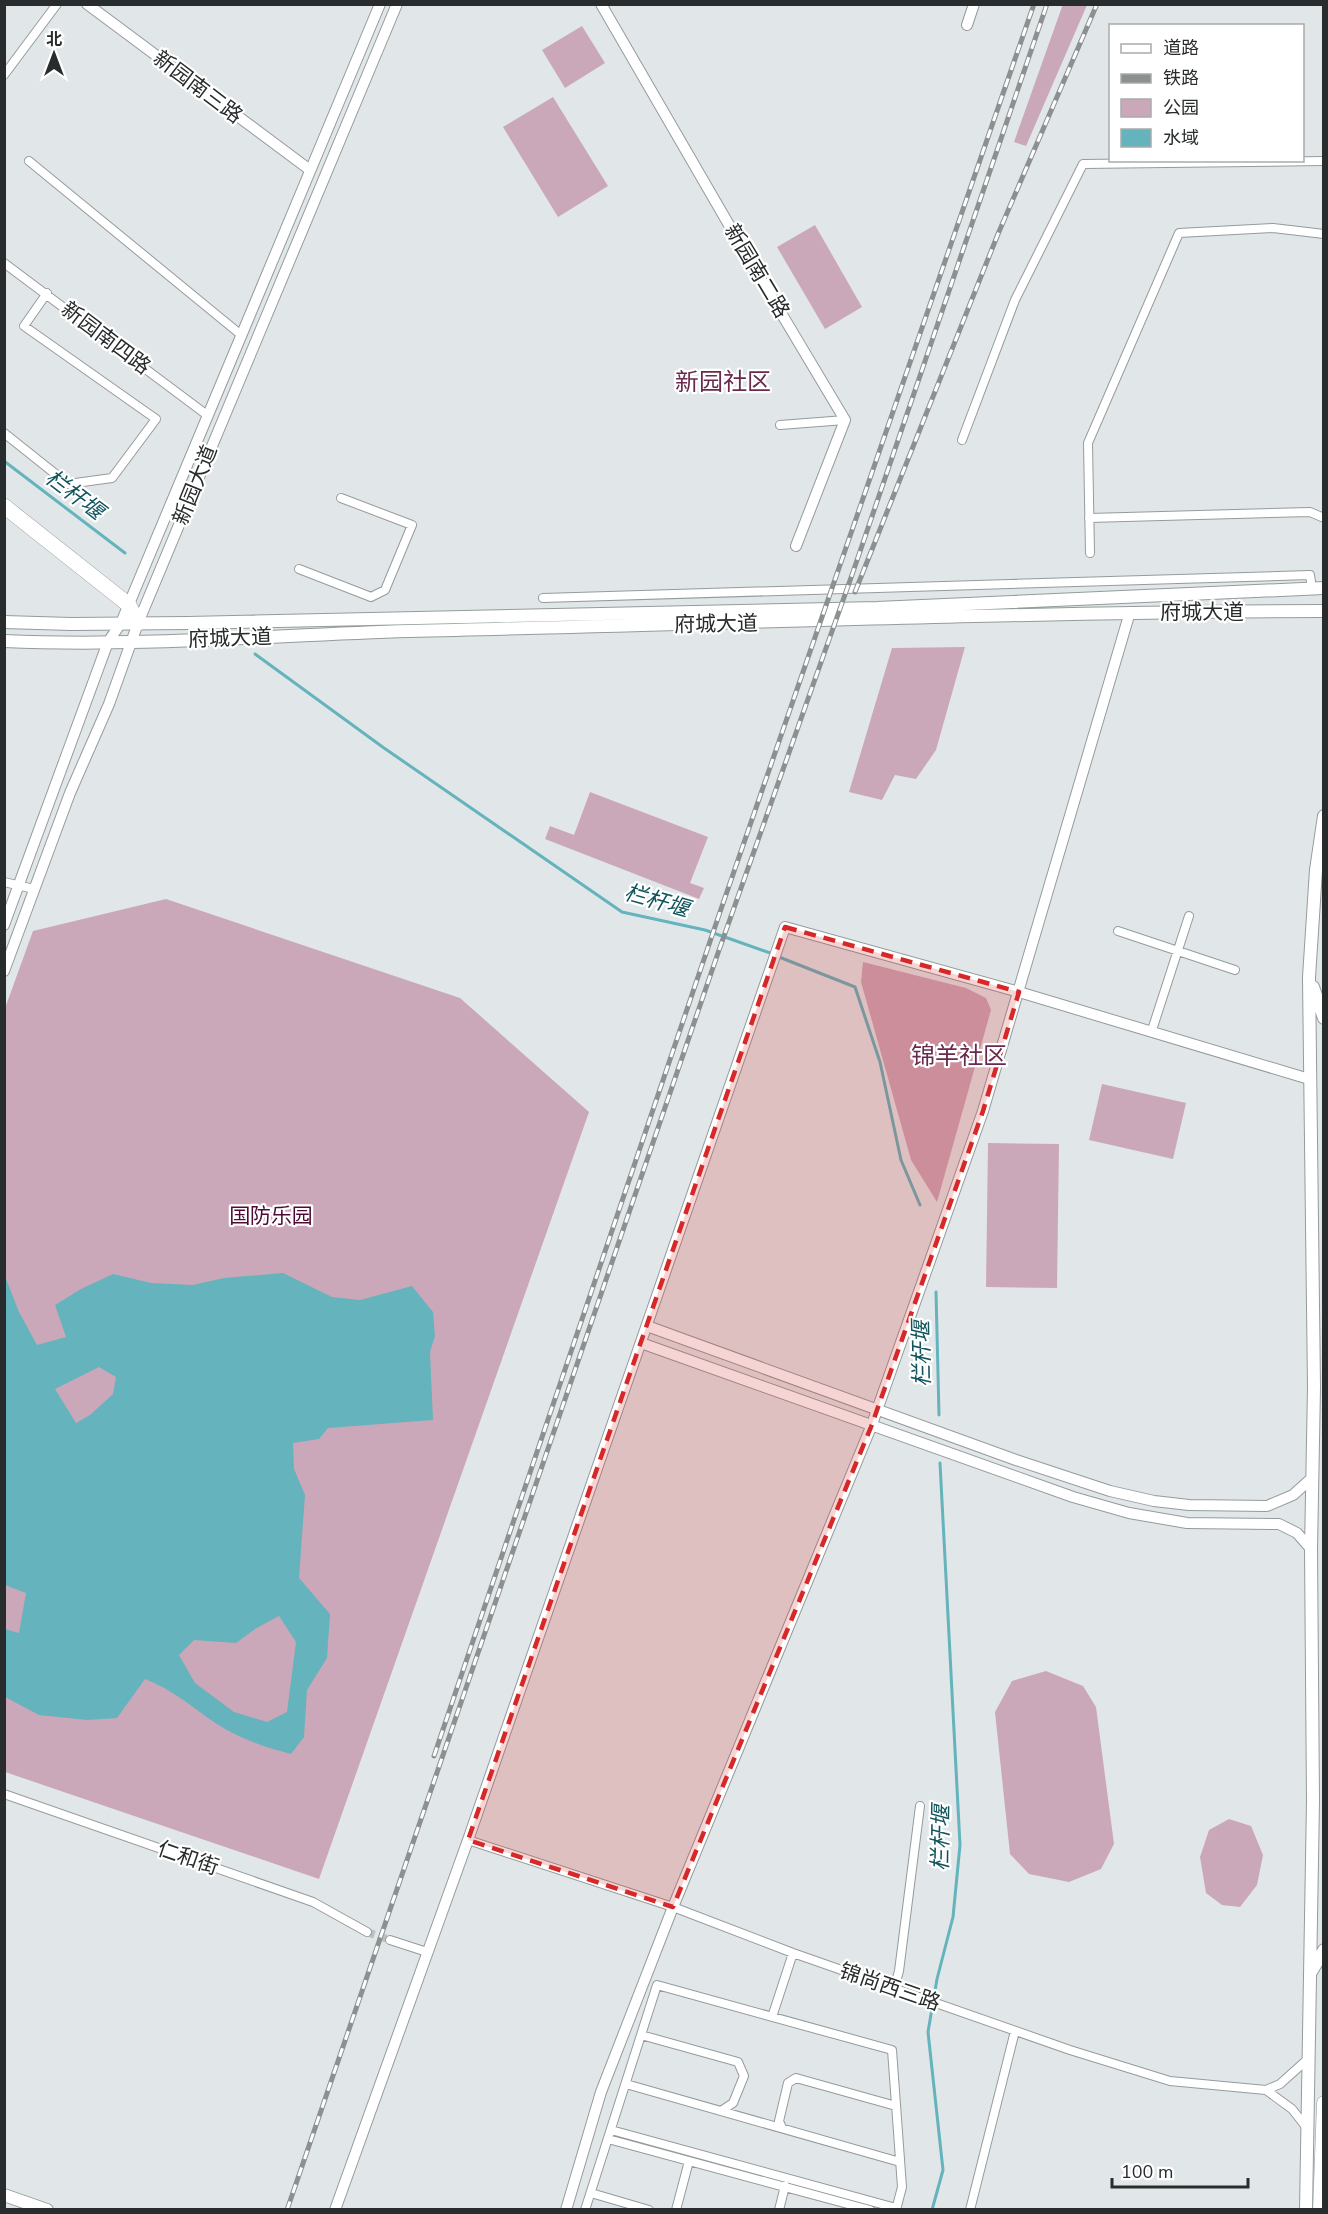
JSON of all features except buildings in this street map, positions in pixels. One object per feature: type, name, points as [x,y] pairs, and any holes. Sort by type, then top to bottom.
[{"type":"highway","points":[[4,506],[129,605],[138,623]]},
{"type":"highway","points":[[1320,2210],[1323,2103]]},
{"type":"main road","name":"府城大道","points":[[4,622],[138,623],[877,608],[1318,588]]},
{"type":"main road","name":"府城大道","points":[[4,641],[108,642],[382,632],[1130,612],[1323,611]]},
{"type":"main road","points":[[1306,2210],[1314,1801],[1311,1549],[1314,1387],[1309,977],[1316,870],[1323,816]]},
{"type":"main road","points":[[1309,977],[1323,1018]]},
{"type":"main road","points":[[1314,1387],[1323,1366]]},
{"type":"main road","points":[[1310,1974],[1323,1950]]},
{"type":"main road","points":[[4,2194],[47,2210]]},
{"type":"street","points":[[4,75],[57,4]]},
{"type":"street","name":"新园南三路","points":[[87,4],[310,170]]},
{"type":"street","name":"新园大道","points":[[4,925],[108,642],[121,623],[129,605],[240,334],[380,4]]},
{"type":"street","name":"新园大道","points":[[4,971],[70,793],[109,704],[138,623],[397,4]]},
{"type":"street","name":"新园南二路","points":[[601,4],[845,420]]},
{"type":"street","points":[[967,25],[974,4]]},
{"type":"street","points":[[1304,161],[1323,161]]},
{"type":"street","points":[[29,162],[240,334]]},
{"type":"street","points":[[962,440],[1016,300],[1083,164],[1243,162]]},
{"type":"street","points":[[1090,553],[1088,443],[1179,233],[1273,228],[1323,234]]},
{"type":"street","name":"新园南四路","points":[[4,263],[207,415]]},
{"type":"street","points":[[4,433],[68,483],[112,478],[156,419],[24,326],[47,293]]},
{"type":"street","points":[[780,425],[845,420],[796,546]]},
{"type":"street","points":[[299,569],[371,597],[386,590],[412,525],[341,498]]},
{"type":"street","points":[[1089,518],[1310,512],[1323,518]]},
{"type":"street","points":[[543,598],[1310,575],[1318,588]]},
{"type":"street","points":[[566,2210],[602,2092],[673,1907],[871,1427],[983,1111],[1130,612]]},
{"type":"street","points":[[4,882],[34,889]]},
{"type":"street","points":[[1152,1030],[1189,916]]},
{"type":"street","points":[[335,2210],[468,1840],[785,927],[1152,1030],[1309,1079]]},
{"type":"street","points":[[1118,931],[1235,970]]},
{"type":"street","points":[[647,1326],[1086,1484],[1154,1501],[1189,1505],[1268,1506],[1293,1495],[1313,1477]]},
{"type":"street","points":[[641,1343],[871,1427],[1073,1497],[1129,1513],[1187,1523],[1279,1524],[1297,1533],[1311,1549]]},
{"type":"street","name":"仁和街","points":[[4,1794],[313,1902],[367,1932]]},
{"type":"street","points":[[894,1989],[920,1806]]},
{"type":"street","name":"锦尚西三路","points":[[468,1840],[673,1907],[894,1989],[1170,2081],[1266,2090]]},
{"type":"street","points":[[390,1940],[427,1952]]},
{"type":"street","points":[[772,2017],[793,1953]]},
{"type":"street","points":[[585,2210],[657,1985],[892,2050],[902,2187],[896,2209],[611,2130]]},
{"type":"street","points":[[970,2210],[1015,2031]]},
{"type":"street","points":[[641,2035],[738,2062],[744,2076],[733,2103],[721,2111]]},
{"type":"street","points":[[1308,2129],[1292,2109],[1266,2090],[1285,2080],[1310,2057]]},
{"type":"street","points":[[782,2128],[779,2121],[788,2083],[796,2078],[896,2106]]},
{"type":"street","points":[[626,2084],[900,2162]]},
{"type":"street","points":[[608,2139],[870,2210]]},
{"type":"street","points":[[676,2210],[689,2161]]},
{"type":"street","points":[[779,2210],[785,2186]]},
{"type":"street","points":[[591,2193],[649,2210]]},
{"type":"highlighted area","points":[[785,927],[1019,992],[983,1111],[871,1427],[673,1907],[468,1840]]},
{"type":"green space","points":[[1063,4],[1087,5],[1026,146],[1014,142]]},
{"type":"green space","points":[[582,26],[605,63],[565,88],[542,50]]},
{"type":"green space","points":[[553,97],[608,186],[558,217],[503,127]]},
{"type":"green space","points":[[815,225],[862,307],[825,329],[777,247]]},
{"type":"green space","points":[[965,647],[936,750],[916,779],[895,775],[882,800],[849,792],[892,648]]},
{"type":"green space","points":[[590,792],[708,837],[690,883],[704,888],[699,899],[545,839],[550,826],[574,835]]},
{"type":"green space","name":"国防乐园","points":[[166,899],[460,998],[589,1112],[319,1879],[5,1772],[4,1011],[33,931]]},
{"type":"green space","points":[[863,962],[966,988],[986,998],[991,1010],[937,1202],[911,1160],[861,982]]},
{"type":"green space","points":[[1102,1084],[1186,1103],[1173,1159],[1089,1140]]},
{"type":"green space","points":[[988,1143],[1059,1144],[1057,1288],[986,1287]]},
{"type":"green space","points":[[1046,1671],[1083,1686],[1096,1707],[1114,1844],[1101,1869],[1069,1882],[1029,1874],[1010,1854],[995,1712],[1012,1681]]},
{"type":"green space","points":[[1229,1819],[1251,1826],[1263,1855],[1257,1885],[1240,1907],[1222,1905],[1206,1893],[1200,1857],[1209,1830]]},
{"type":"water","points":[[283,1273],[332,1297],[360,1300],[412,1286],[433,1312],[435,1336],[430,1352],[433,1420],[328,1428],[319,1439],[293,1443],[294,1469],[305,1495],[299,1578],[330,1614],[327,1658],[307,1690],[304,1737],[291,1754],[234,1734],[173,1693],[145,1679],[117,1718],[87,1720],[39,1715],[5,1697],[5,1629],[19,1633],[26,1593],[5,1585],[5,1276],[19,1312],[37,1345],[66,1337],[55,1305],[81,1289],[113,1274],[151,1283],[193,1285],[224,1278]],"holes":[[[99,1367],[116,1377],[113,1394],[90,1415],[76,1423],[55,1389]],[[279,1616],[296,1642],[287,1712],[267,1722],[234,1712],[195,1683],[179,1655],[194,1640],[236,1643]]]},
{"type":"waterway","name":"栏杆堰","points":[[4,461],[125,553]]},
{"type":"waterway","name":"栏杆堰","points":[[255,654],[384,748],[622,912],[705,930],[773,954]]},
{"type":"waterway","name":"栏杆堰","points":[[779,957],[855,987],[880,1062],[901,1160],[920,1205]]},
{"type":"waterway","name":"栏杆堰","points":[[936,1292],[939,1415]]},
{"type":"waterway","name":"栏杆堰","points":[[932,2210],[943,2170],[928,2032],[937,1979],[953,1917],[960,1845],[940,1463]]},
{"type":"tunnel","points":[[367,1932],[390,1940]]},
{"type":"railway","points":[[434,1756],[720,912],[1034,4]]},
{"type":"railway","points":[[287,2210],[718,953],[853,572],[1047,4]]},
{"type":"railway","points":[[855,592],[998,234],[1097,4]]},
{"type":"district","name":"新园社区","points":[[723,382]]},
{"type":"district","name":"锦羊社区","points":[[959,1056]]}]
